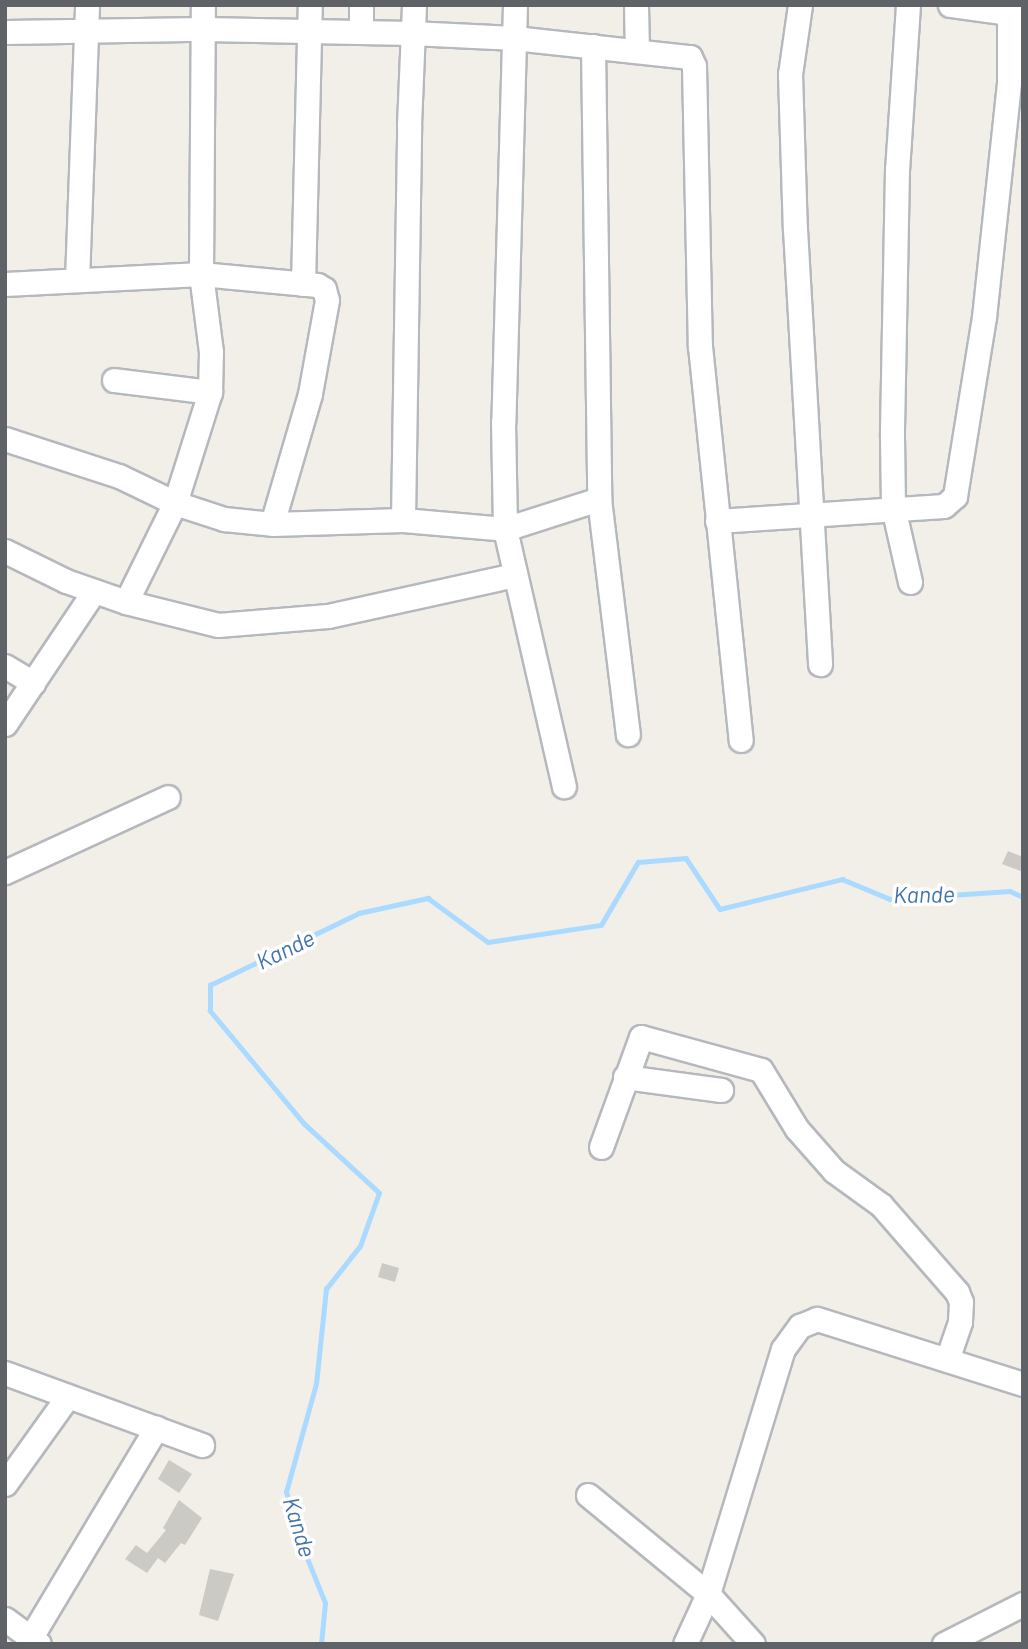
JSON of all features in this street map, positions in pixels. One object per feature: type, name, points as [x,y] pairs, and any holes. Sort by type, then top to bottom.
[{"type":"street","points":[[77,280],[86,5]]},
{"type":"street","points":[[126,602],[175,503],[210,392],[211,352],[201,274],[203,5]]},
{"type":"street","points":[[303,284],[310,5]]},
{"type":"street","points":[[361,5],[361,32]]},
{"type":"street","points":[[403,520],[411,33],[414,5]]},
{"type":"street","points":[[515,5],[503,422],[505,529],[564,786]]},
{"type":"street","points":[[636,5],[637,51]]},
{"type":"street","points":[[800,5],[790,74],[795,229],[820,664]]},
{"type":"street","points":[[908,5],[897,169],[892,436],[893,508],[910,582]]},
{"type":"street","points":[[717,521],[943,506],[955,496],[986,303],[1014,11],[950,5]]},
{"type":"street","points":[[5,32],[204,29],[411,33],[514,38],[690,57],[694,66],[700,346],[741,740]]},
{"type":"street","points":[[593,46],[599,499],[628,734]]},
{"type":"street","points":[[5,284],[201,274],[317,285],[324,289],[327,300],[310,394],[272,524]]},
{"type":"street","points":[[114,380],[210,392]]},
{"type":"street","points":[[5,439],[120,476],[175,503],[224,519],[272,524],[403,520],[505,529],[599,499]]},
{"type":"street","points":[[5,551],[94,591],[126,602],[218,625],[328,615],[515,575]]},
{"type":"street","points":[[5,724],[94,591]]},
{"type":"street","points":[[5,666],[33,683]]},
{"type":"street","points":[[5,872],[168,797]]},
{"type":"street","points":[[601,1147],[639,1039],[645,1035],[761,1070],[797,1129],[834,1171],[881,1205],[957,1292],[961,1303],[960,1322],[947,1360]]},
{"type":"street","points":[[625,1077],[720,1090]]},
{"type":"street","points":[[685,1644],[708,1594],[783,1349],[800,1326],[817,1319],[1023,1384]]},
{"type":"street","points":[[5,1373],[202,1445]]},
{"type":"street","points":[[5,1484],[68,1396]]},
{"type":"street","points":[[5,1619],[35,1640],[156,1428]]},
{"type":"street","points":[[588,1495],[708,1594],[753,1644]]},
{"type":"street","points":[[944,1644],[967,1638],[1023,1604]]},
{"type":"building","points":[[1008,851],[1023,857],[1023,872],[1002,864]]},
{"type":"building","points":[[382,1263],[399,1268],[395,1282],[378,1277]]},
{"type":"building","points":[[169,1460],[192,1474],[179,1493],[158,1479]]},
{"type":"building","points":[[179,1500],[202,1518],[185,1545],[181,1543],[165,1563],[158,1558],[147,1573],[125,1559],[136,1545],[147,1553],[166,1530],[163,1528]]},
{"type":"building","points":[[210,1569],[234,1574],[218,1621],[199,1615]]},
{"type":"waterway","name":"Kande","points":[[321,1644],[325,1603],[302,1546],[286,1492],[316,1384],[326,1289],[360,1246],[379,1193],[304,1124],[210,1011],[210,985],[359,913],[428,898],[488,942],[601,925],[638,862],[686,858],[720,909],[842,879],[890,899],[1010,891],[1023,897]]}]
